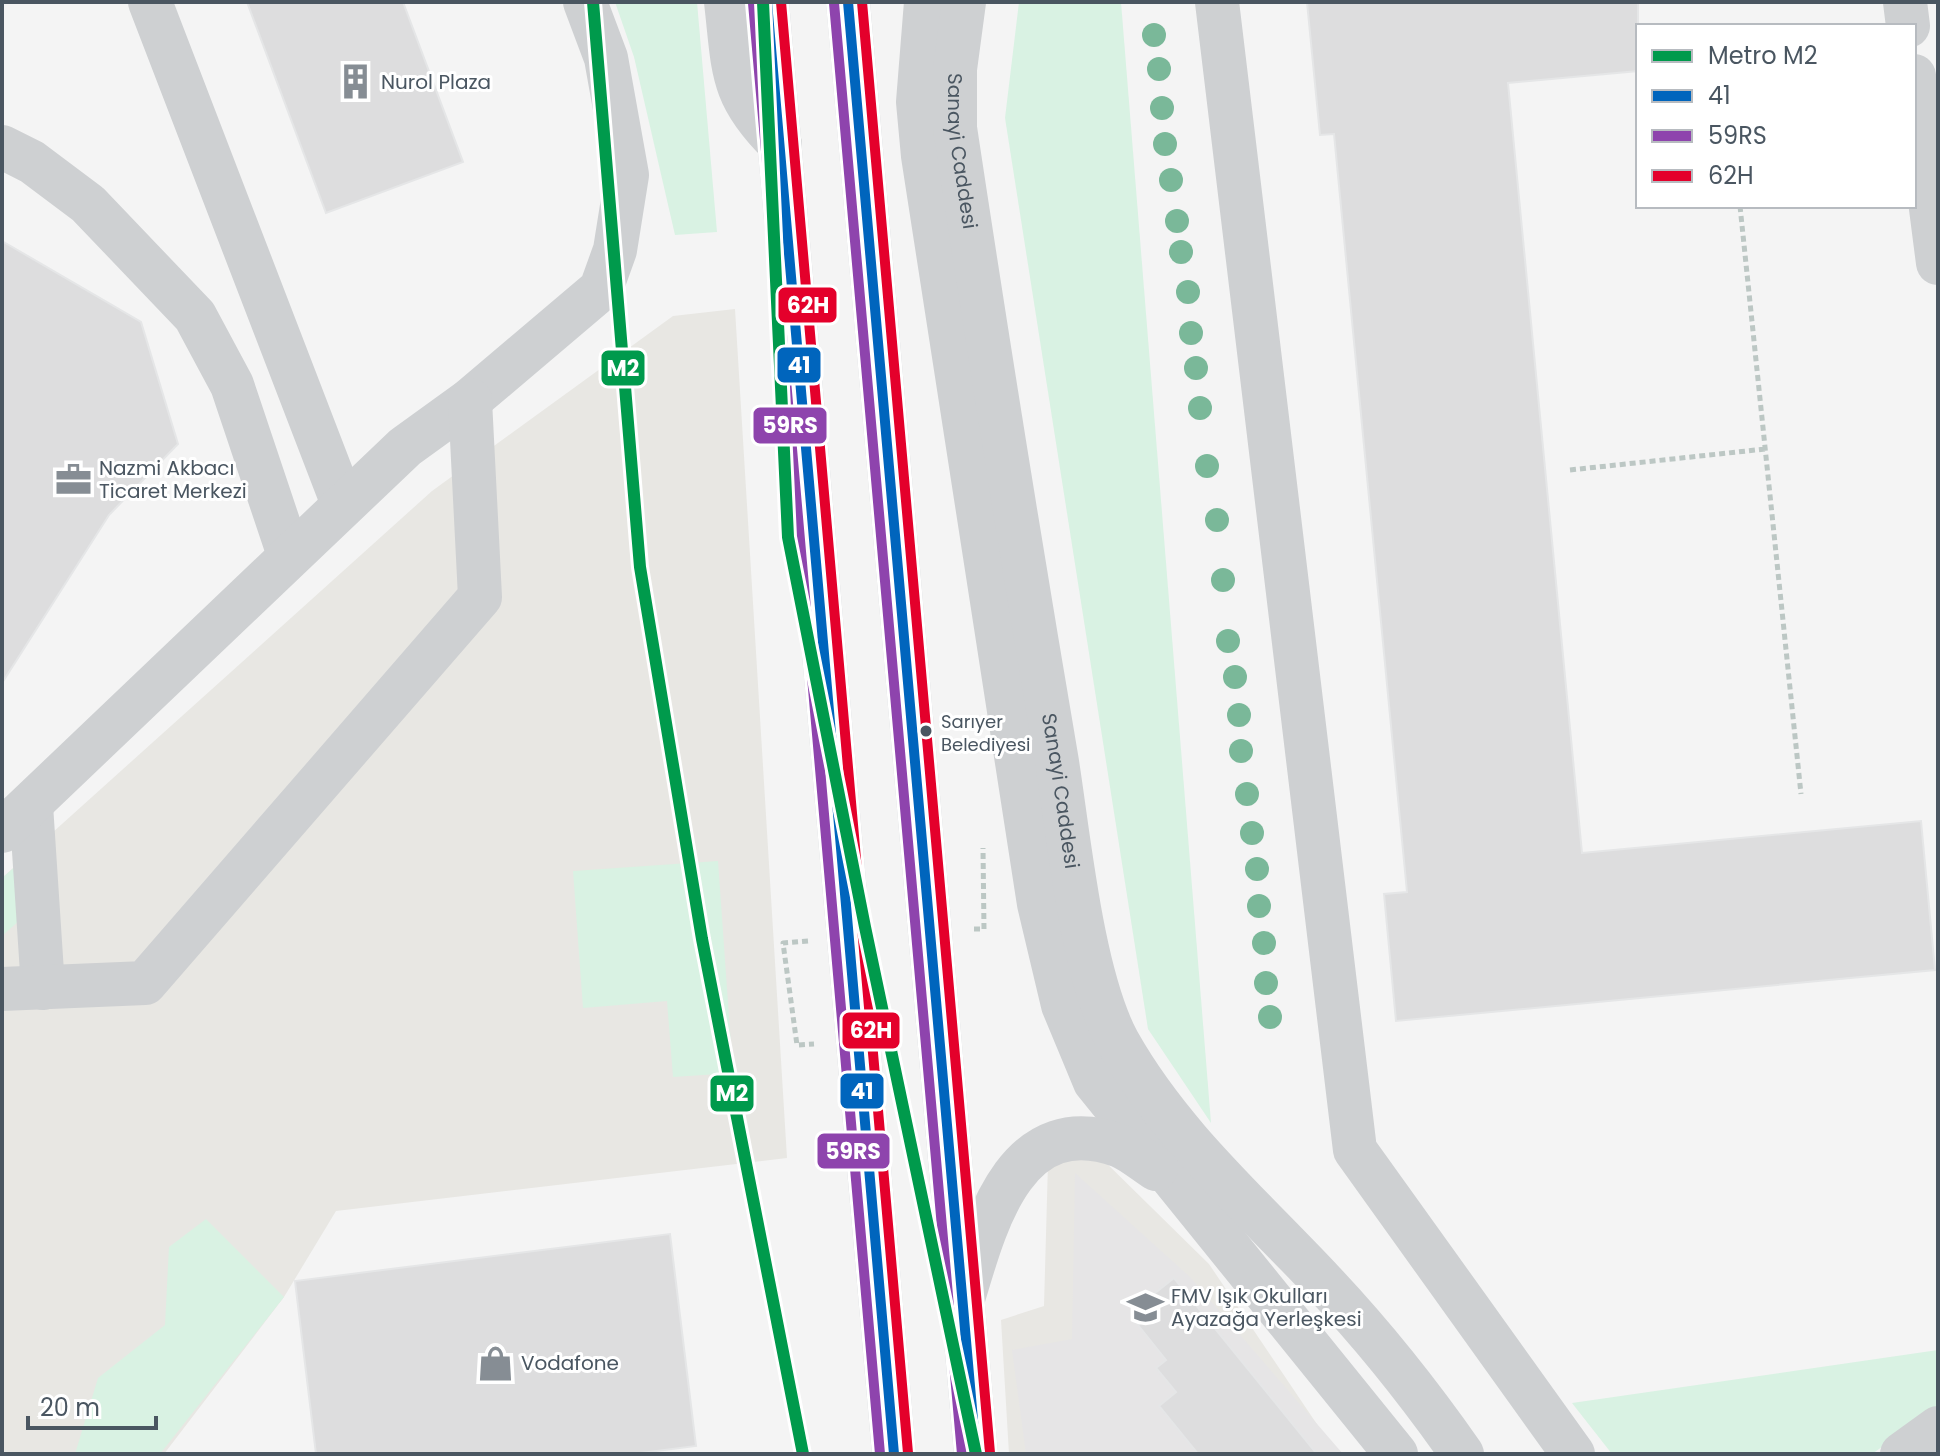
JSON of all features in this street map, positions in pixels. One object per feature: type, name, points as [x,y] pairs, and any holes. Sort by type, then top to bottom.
[{"type":"main road","points":[[767,2],[894,1454]]},
{"type":"main road","points":[[848,2],[976,1454]]},
{"type":"street","points":[[150,2],[343,504]]},
{"type":"street","points":[[470,400],[480,597],[145,983],[22,988],[16,818],[405,447],[470,400],[601,289],[615,250],[627,175],[606,58],[585,2]]},
{"type":"street","points":[[726,2],[737,86],[748,110],[780,144]]},
{"type":"street","name":"Sanayi Caddesi","points":[[926,2],[918,102],[923,156],[981,546],[1050,958],[1063,1005],[1095,1082],[1396,1454]]},
{"type":"street","name":"Sanayi Caddesi","points":[[964,2],[955,69],[955,128],[1088,946],[1115,1037],[1151,1098],[1195,1149],[1367,1330],[1462,1454]]},
{"type":"street","points":[[1217,2],[1355,1150],[1573,1454]]},
{"type":"street","points":[[1905,2],[1908,24]]},
{"type":"street","points":[[1916,92],[1938,263]]},
{"type":"street","points":[[2,147],[32,162],[88,204],[195,316],[232,385],[289,555]]},
{"type":"street","points":[[963,1299],[985,1226],[1024,1162],[1043,1147],[1079,1139],[1120,1146],[1171,1179]]},
{"type":"street","points":[[1902,1454],[1938,1428]]},
{"type":"path","points":[[1740,208],[1801,794]]},
{"type":"path","points":[[1570,470],[1765,449]]},
{"type":"path","points":[[983,835],[984,929]]},
{"type":"path","points":[[783,943],[792,1002]]},
{"type":"shaded area","points":[[735,309],[787,1158],[336,1211],[284,1297],[164,1454],[2,1454],[2,878],[432,491],[673,316]]},
{"type":"shaded area","name":"FMV Işık Okulları Ayazağa Yerleşkesi","points":[[1092,1149],[1209,1264],[1337,1454],[1009,1454],[1001,1320],[1044,1306],[1048,1163]]},
{"type":"shaded area","name":"FMV Işık Okulları Ayazağa Yerleşkesi","points":[[1075,1173],[1190,1277],[1343,1454],[1026,1454],[1012,1350],[1072,1339]]},
{"type":"green space","points":[[615,2],[697,2],[717,232],[675,235],[634,57]]},
{"type":"green space","points":[[1019,2],[1121,2],[1211,1123],[1148,1029],[1005,118]]},
{"type":"green space","points":[[718,861],[733,1073],[673,1077],[667,1001],[583,1008],[573,871]]},
{"type":"green space","points":[[17,865],[20,920],[2,936],[2,878]]},
{"type":"green space","points":[[206,1219],[284,1297],[160,1454],[75,1454],[98,1378],[165,1325],[169,1247]]},
{"type":"green space","points":[[1938,1350],[1938,1407],[1872,1454],[1612,1454],[1572,1403]]},
{"type":"building","name":"Nurol Plaza","points":[[247,2],[403,2],[463,162],[326,213]]},
{"type":"building","points":[[1307,2],[1638,2],[1636,71],[1508,83],[1582,853],[1921,821],[1935,970],[1396,1021],[1384,894],[1407,892],[1334,134],[1320,135]]},
{"type":"building","name":"Nazmi Akbacı Ticaret Merkezi","points":[[2,241],[141,322],[178,444],[109,515],[2,683]]},
{"type":"building","name":"Vodafone","points":[[670,1234],[696,1446],[633,1454],[316,1454],[295,1281]]},
{"type":"building","points":[[1174,1278],[1317,1454],[1198,1454],[1159,1406],[1176,1392],[1156,1368],[1166,1360],[1138,1325],[1149,1317],[1140,1305]]},
{"type":"metro line","name":"M2","points":[[593,2],[640,567],[702,939],[803,1454]]},
{"type":"metro line","name":"M2","points":[[763,2],[788,537],[865,927],[976,1454]]},
{"type":"transit line","name":"41","points":[[767,2],[894,1454]]},
{"type":"transit line","name":"62H","points":[[781,2],[908,1453]]},
{"type":"transit line","name":"41","points":[[848,2],[976,1454]]},
{"type":"transit line","name":"62H","points":[[862,2],[990,1453]]},
{"type":"transit line","name":"59RS","points":[[753,3],[880,1454]]},
{"type":"transit line","name":"59RS","points":[[834,3],[962,1454]]},
{"type":"place","name":"Nurol Plaza","points":[[355,82]]},
{"type":"place","name":"Nazmi Akbacı Ticaret Merkezi","points":[[73,480]]},
{"type":"place","name":"Sarıyer Belediyesi","points":[[926,731]]},
{"type":"place","name":"FMV Işık Okulları Ayazağa Yerleşkesi","points":[[1145,1308]]},
{"type":"place","name":"Vodafone","points":[[495,1363]]}]
